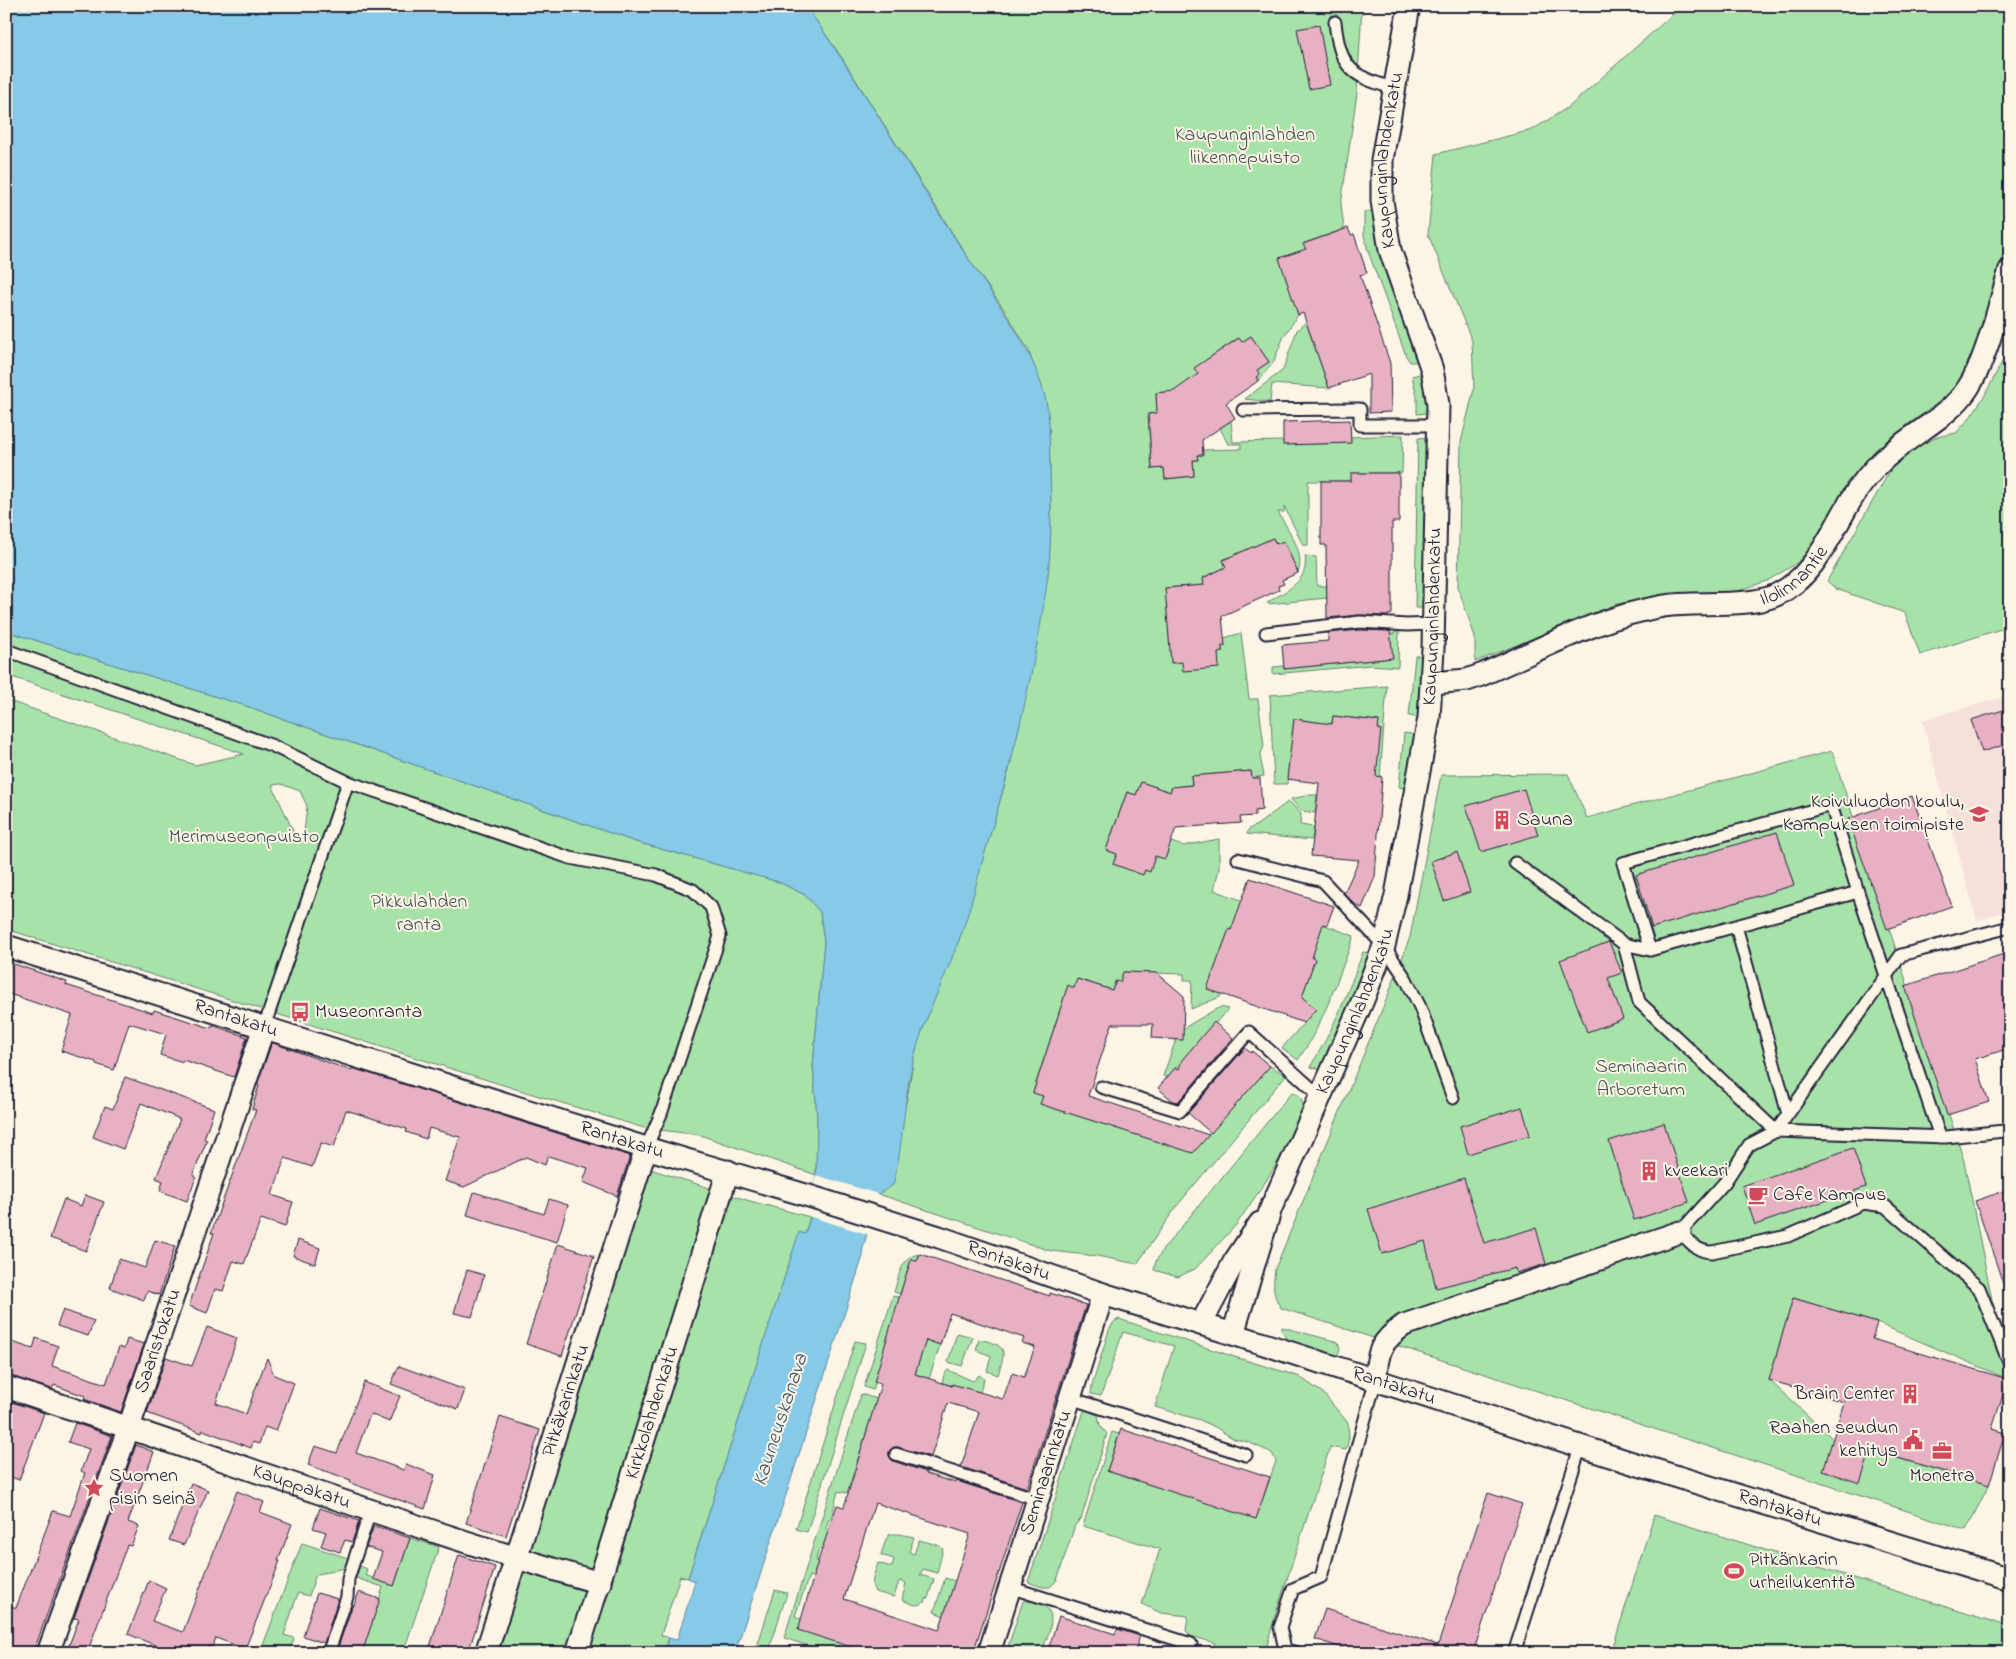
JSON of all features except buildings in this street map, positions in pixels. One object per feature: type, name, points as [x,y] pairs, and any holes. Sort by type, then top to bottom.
[{"type":"street","name":"Kaupunginlahdenkatu","points":[[1233,1334],[1270,1208],[1363,1000],[1384,946],[1396,895],[1429,718],[1432,683],[1438,404],[1432,370],[1390,250],[1382,201],[1382,160],[1393,88],[1409,6]]},
{"type":"street","name":"Ilolinnantie","points":[[1432,683],[1467,680],[1581,629],[1628,614],[1665,606],[1765,600],[1786,590],[1798,581],[1823,549],[1856,492],[1872,471],[1902,442],[1957,401],[1968,388],[1977,372],[2010,270]]},
{"type":"street","name":"Rantakatu","points":[[7,949],[264,1027],[646,1148],[809,1196],[1103,1294],[2010,1579]]},
{"type":"street","name":"Saaristokatu","points":[[48,1653],[129,1427],[264,1027]]},
{"type":"street","name":"Pitkäkarinkatu","points":[[486,1653],[646,1148]]},
{"type":"street","name":"Kirkkolahdenkatu","points":[[577,1653],[728,1171]]},
{"type":"street","name":"Kaupunginlahdenkatu","points":[[1200,1324],[1234,1262],[1270,1208]]},
{"type":"street","points":[[1376,1379],[1377,1358],[1381,1348],[1387,1338],[1404,1325],[1680,1232]]},
{"type":"street","name":"Seminaarinkatu","points":[[989,1653],[1103,1294]]},
{"type":"street","name":"Kauppakatu","points":[[6,1387],[516,1558],[600,1582]]},
{"type":"lane","points":[[1335,22],[1338,49],[1343,60],[1360,77],[1393,88]]},
{"type":"lane","points":[[1243,410],[1360,409],[1360,425],[1439,425]]},
{"type":"lane","points":[[1266,633],[1360,622],[1407,625],[1433,624]]},
{"type":"lane","points":[[6,650],[273,746],[348,782],[570,858],[656,876],[693,890],[711,907],[720,936],[661,1114],[646,1148]]},
{"type":"lane","points":[[264,1027],[348,782]]},
{"type":"lane","points":[[1650,950],[1623,863],[1831,805],[1940,1137]]},
{"type":"lane","points":[[1238,859],[1323,881],[1384,946],[1406,978],[1420,1006],[1454,1098]]},
{"type":"lane","points":[[1515,863],[1624,944],[1650,950],[1858,892]]},
{"type":"lane","points":[[1736,926],[1788,1114]]},
{"type":"lane","points":[[2010,927],[1901,955],[1776,1131],[1749,1145],[1725,1182],[1680,1232],[1694,1247],[1706,1252],[1712,1252],[1788,1236],[1863,1204],[1885,1206],[1980,1288],[2010,1365]]},
{"type":"lane","points":[[1624,944],[1639,1002],[1776,1131],[1940,1137],[2008,1130]]},
{"type":"lane","points":[[1102,1088],[1180,1111],[1249,1032],[1320,1096]]},
{"type":"lane","points":[[1296,1653],[1285,1649],[1280,1627],[1294,1589],[1322,1576],[1376,1379]]},
{"type":"lane","points":[[1070,1398],[1246,1455]]},
{"type":"lane","points":[[1514,1653],[1581,1445]]},
{"type":"lane","points":[[896,1454],[1037,1499]]},
{"type":"lane","points":[[329,1652],[347,1597],[348,1579],[371,1509]]},
{"type":"lane","points":[[1010,1587],[1191,1644]]},
{"type":"shaded area","name":"Koivuluodon koulu, Kampuksen toimipiste","points":[[2010,695],[2010,909],[1977,921],[1922,720]]},
{"type":"green space","name":"Kaupunginlahden liikennepuisto","points":[[806,6],[1362,6],[1357,93],[1341,205],[1344,229],[1304,243],[1306,249],[1298,315],[1284,336],[1273,363],[1258,381],[1256,377],[1260,374],[1257,370],[1269,362],[1251,336],[1242,342],[1238,338],[1195,368],[1198,374],[1180,391],[1156,393],[1157,413],[1148,414],[1152,469],[1164,468],[1165,479],[1194,476],[1193,460],[1198,460],[1197,455],[1203,455],[1202,450],[1241,449],[1241,444],[1228,444],[1220,428],[1231,421],[1233,442],[1283,441],[1284,445],[1350,443],[1350,437],[1403,435],[1402,473],[1352,473],[1351,481],[1308,481],[1308,545],[1303,545],[1284,506],[1284,512],[1278,512],[1298,549],[1300,565],[1298,573],[1284,541],[1276,544],[1273,538],[1223,560],[1226,567],[1204,577],[1204,585],[1166,588],[1172,663],[1222,652],[1222,646],[1225,646],[1224,638],[1241,633],[1249,699],[1258,699],[1264,746],[1260,756],[1264,776],[1252,778],[1251,771],[1191,776],[1192,785],[1172,787],[1170,792],[1141,782],[1136,795],[1127,792],[1106,850],[1117,854],[1113,864],[1150,871],[1155,856],[1165,859],[1171,842],[1183,846],[1219,839],[1219,868],[1214,890],[1298,921],[1301,916],[1354,936],[1323,1016],[1298,1060],[1282,1048],[1316,1009],[1301,999],[1315,959],[1312,958],[1314,951],[1271,936],[1268,943],[1229,930],[1222,948],[1220,997],[1191,1009],[1192,980],[1184,980],[1184,974],[1124,972],[1120,982],[1115,981],[1112,990],[1078,979],[1074,988],[1068,986],[1033,1092],[1043,1096],[1041,1104],[1193,1152],[1270,1066],[1286,1075],[1176,1207],[1137,1264],[1097,1256],[1051,1251],[878,1194],[907,1099],[915,1050],[938,988],[959,940],[1009,770],[1031,674],[1048,573],[1051,510],[1049,430],[1045,398],[1028,349],[842,58]]},
{"type":"green space","points":[[1682,6],[2010,6],[2010,232],[1969,368],[1952,393],[1907,425],[1873,455],[1847,482],[1818,540],[1797,563],[1767,581],[1735,592],[1684,593],[1617,604],[1475,662],[1475,637],[1458,587],[1461,442],[1474,389],[1472,341],[1428,234],[1436,154],[1532,130],[1570,106]]},
{"type":"green space","points":[[1368,211],[1374,214],[1379,252],[1417,352],[1415,362],[1410,362],[1406,356],[1368,251],[1364,235],[1364,213]]},
{"type":"green space","points":[[1306,322],[1329,388],[1272,384],[1270,402],[1245,399],[1283,370],[1297,330]]},
{"type":"green space","points":[[2010,343],[2010,626],[1920,655],[1905,613],[1836,589],[1827,581],[1891,469],[1919,446],[1937,437],[1956,433],[1969,419],[1985,395]]},
{"type":"green space","points":[[1423,373],[1429,413],[1417,414],[1417,396],[1412,376]]},
{"type":"green space","points":[[1429,437],[1426,608],[1415,608],[1418,438]]},
{"type":"green space","points":[[1305,556],[1316,557],[1317,586],[1327,586],[1327,598],[1268,604],[1268,602],[1289,589],[1300,579],[1304,572]]},
{"type":"green space","name":"Pikkulahden ranta","points":[[6,631],[246,706],[636,842],[779,882],[805,895],[820,912],[824,942],[813,1065],[817,1117],[816,1175],[700,1135],[644,1128],[6,929],[6,700],[195,765],[244,754],[6,675]],"holes":[[[281,784],[300,791],[307,806],[304,833],[296,837],[272,785]]]},
{"type":"green space","points":[[1399,631],[1398,667],[1371,665],[1273,674],[1273,667],[1284,666],[1284,669],[1392,658],[1390,635]]},
{"type":"green space","points":[[1426,655],[1420,718],[1409,716],[1415,656]]},
{"type":"green space","points":[[1387,686],[1380,777],[1373,776],[1381,730],[1378,729],[1379,721],[1333,716],[1332,724],[1294,719],[1292,734],[1302,735],[1307,760],[1289,758],[1287,784],[1274,784],[1270,695]]},
{"type":"green space","points":[[1404,733],[1417,735],[1407,789],[1399,787]]},
{"type":"green space","name":"Seminaarin Arboretum","points":[[1832,751],[1964,1161],[2008,1379],[1877,1323],[1793,1298],[1769,1380],[1833,1439],[1989,1485],[1966,1530],[1281,1308],[1275,1294],[1275,1269],[1389,993],[1410,937],[1441,775],[1568,774],[1587,818]]},
{"type":"green space","points":[[1317,795],[1315,813],[1301,811],[1291,799]]},
{"type":"green space","points":[[1289,801],[1301,814],[1300,825],[1314,827],[1312,840],[1247,834],[1249,829]]},
{"type":"green space","points":[[1363,952],[1371,953],[1322,1072],[1318,1068],[1310,1067],[1333,1025]]},
{"type":"green space","points":[[1221,1007],[1228,1009],[1167,1078],[1163,1076],[1179,1031]]},
{"type":"green space","points":[[1292,1092],[1300,1096],[1303,1104],[1302,1114],[1287,1147],[1236,1225],[1195,1269],[1178,1277],[1154,1270],[1156,1261],[1164,1248]]},
{"type":"green space","points":[[647,1168],[750,1201],[810,1217],[805,1234],[799,1233],[688,1578],[680,1576],[661,1635],[669,1638],[664,1653],[492,1653]]},
{"type":"green space","points":[[919,1254],[917,1261],[911,1260],[900,1294],[894,1292],[904,1263]]},
{"type":"green space","points":[[893,1296],[901,1298],[873,1390],[864,1387]]},
{"type":"green space","points":[[1119,1319],[1298,1376],[1323,1393],[1348,1423],[1349,1437],[1346,1450],[1330,1447],[1275,1616],[1265,1653],[1211,1653],[1215,1643],[1191,1636],[1186,1631],[1188,1616],[1161,1613],[1142,1604],[1160,1549],[1083,1526],[1112,1432],[1119,1434],[1107,1471],[1256,1518],[1276,1461],[1272,1453],[1248,1442],[1234,1439],[1200,1420],[1155,1407],[1174,1346],[1123,1332],[1101,1396],[1091,1394],[1109,1330],[1114,1322]]},
{"type":"green space","points":[[1282,1327],[1338,1342],[1340,1348],[1337,1358],[1290,1342],[1282,1331]]},
{"type":"green space","points":[[957,1333],[973,1337],[962,1366],[948,1362]]},
{"type":"green space","points":[[979,1339],[995,1344],[1002,1350],[1003,1354],[998,1375],[987,1371],[991,1356],[976,1350]]},
{"type":"green space","points":[[926,1340],[940,1345],[929,1379],[915,1374]]},
{"type":"green space","points":[[855,1341],[866,1343],[807,1532],[796,1529]]},
{"type":"green space","points":[[948,1370],[973,1381],[979,1375],[984,1379],[980,1392],[942,1383],[944,1375]]},
{"type":"green space","points":[[861,1394],[877,1399],[847,1493],[838,1491],[831,1519],[829,1519],[826,1529],[829,1531],[822,1550],[819,1549],[816,1560],[818,1561],[813,1577],[809,1576],[795,1616],[870,1653],[830,1653],[784,1638]]},
{"type":"green space","points":[[1088,1410],[1098,1415],[1100,1425],[1107,1434],[1081,1519],[1075,1525],[1057,1580],[1050,1587],[1042,1587],[1028,1582],[1084,1411]]},
{"type":"green space","name":"Pitkänkarin urheilukenttä","points":[[1654,1515],[2010,1627],[2010,1653],[1611,1653]]},
{"type":"green space","points":[[890,1534],[914,1537],[909,1552],[914,1554],[919,1540],[938,1545],[943,1549],[937,1573],[923,1569],[920,1575],[934,1579],[928,1598],[922,1604],[915,1605],[902,1600],[906,1583],[899,1581],[894,1597],[875,1592],[873,1588],[873,1578],[878,1563],[892,1567],[894,1559],[881,1555],[886,1539]]},
{"type":"green space","points":[[410,1538],[439,1547],[403,1653],[362,1653],[383,1587],[356,1578],[360,1566],[367,1569],[365,1575],[394,1586]]},
{"type":"green space","points":[[302,1543],[348,1558],[345,1568],[318,1574],[315,1577],[309,1596],[298,1593],[284,1635],[294,1638],[289,1653],[260,1653]]},
{"type":"green space","points":[[945,1578],[955,1581],[944,1616],[934,1612]]},
{"type":"green space","points":[[775,1590],[787,1593],[769,1650],[757,1647]]},
{"type":"green space","points":[[1023,1601],[1039,1603],[1049,1611],[1051,1623],[1043,1649],[1048,1651],[1047,1653],[1006,1653]]},
{"type":"water","name":"Kauneuskanava","points":[[6,6],[806,6],[1004,312],[1032,361],[1045,397],[1048,414],[1051,534],[1043,609],[1023,710],[1007,776],[967,916],[926,1020],[912,1063],[900,1150],[893,1185],[878,1194],[862,1252],[864,1253],[735,1653],[664,1653],[669,1638],[677,1640],[695,1581],[688,1578],[799,1232],[805,1234],[818,1193],[811,1190],[816,1175],[817,1117],[813,1065],[824,942],[820,912],[805,895],[779,882],[636,842],[246,706],[6,631]]},
{"type":"pier","points":[[816,1175],[881,1195],[870,1235],[808,1216],[815,1194],[810,1192]]},
{"type":"place","name":"Koivuluodon koulu, Kampuksen toimipiste","points":[[1979,814]]},
{"type":"place","name":"Sauna","points":[[1502,820]]},
{"type":"place","name":"Museonranta","points":[[300,1012]]},
{"type":"place","name":"kveekari","points":[[1649,1171]]},
{"type":"place","name":"Cafe Kampus","points":[[1758,1195]]},
{"type":"place","name":"Brain Center","points":[[1910,1394]]},
{"type":"place","name":"Raahen seudun kehitys","points":[[1913,1440]]},
{"type":"place","name":"Monetra","points":[[1942,1451]]},
{"type":"place","name":"Suomen pisin seinä","points":[[94,1488]]},
{"type":"place","name":"Pitkänkarin urheilukenttä","points":[[1734,1571]]},
{"type":"park label","name":"Merimuseonpuisto","points":[[244,837]]}]
